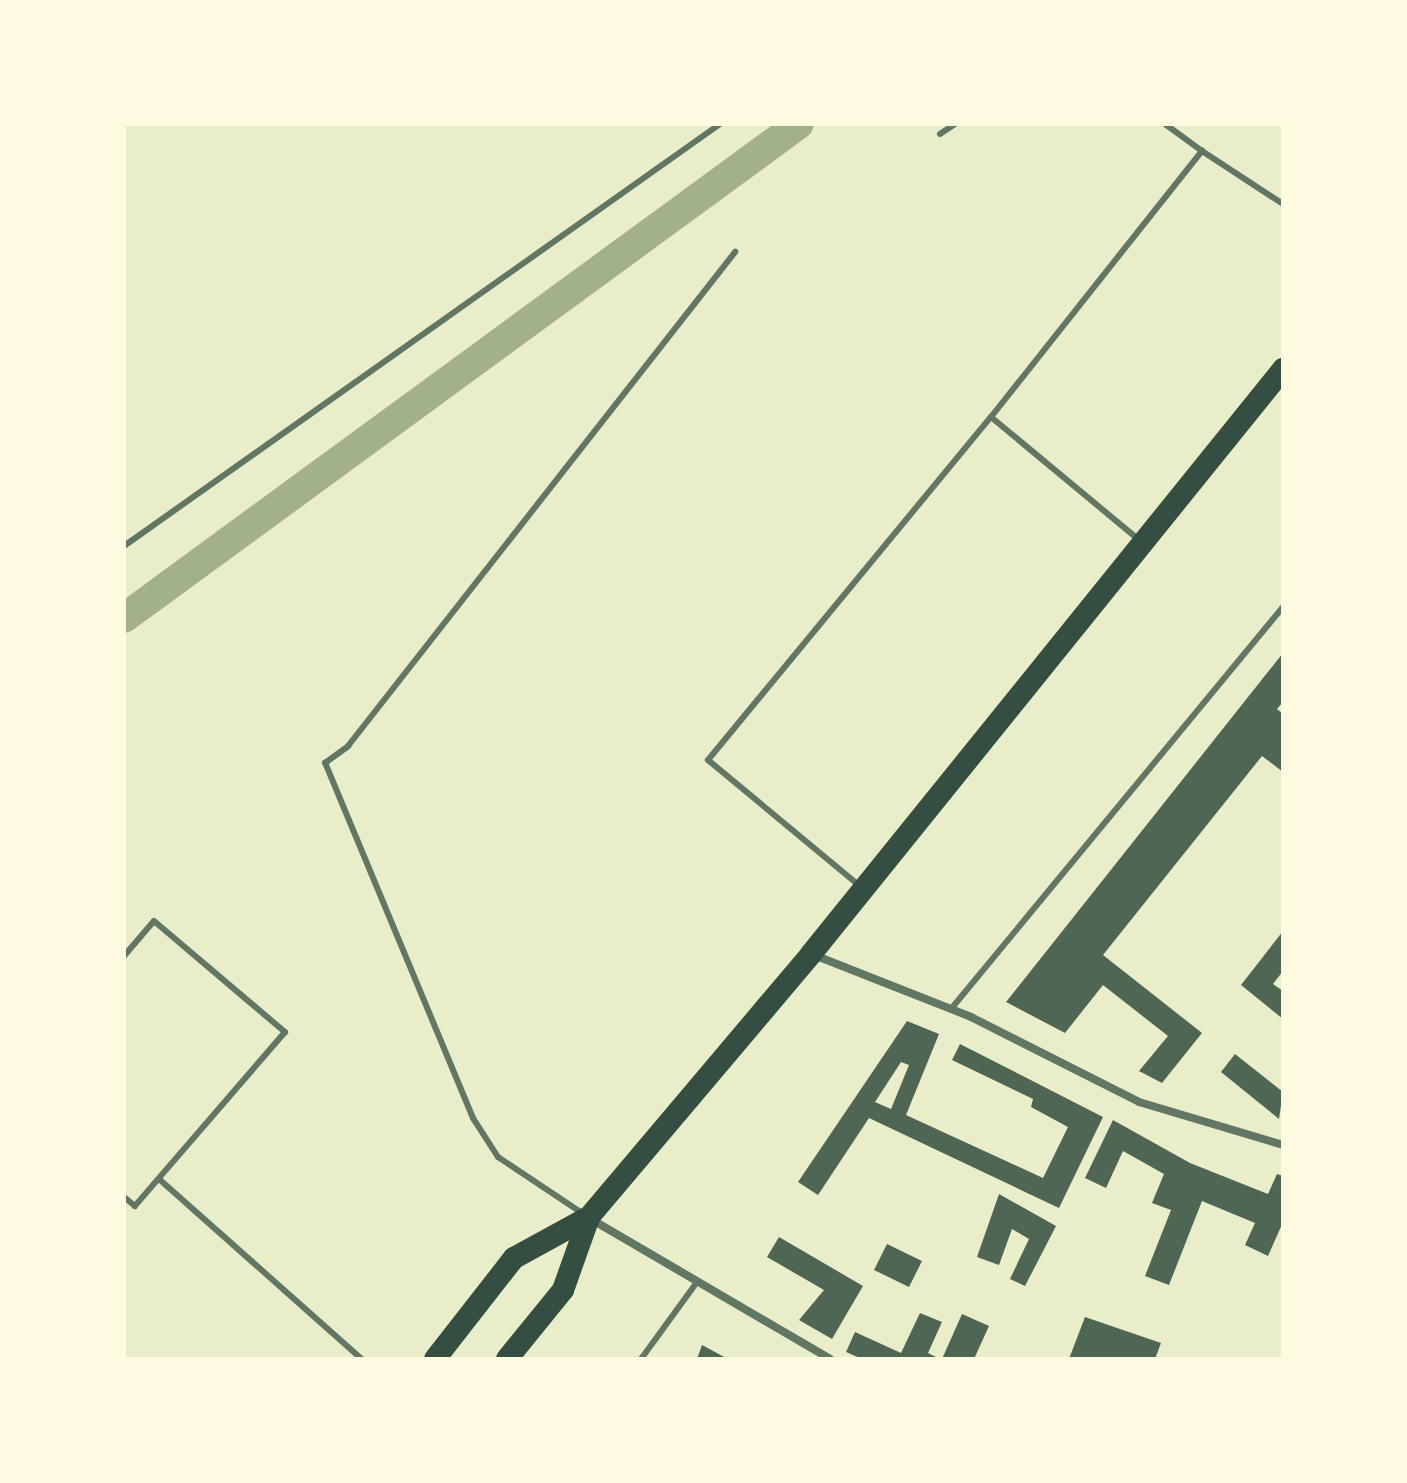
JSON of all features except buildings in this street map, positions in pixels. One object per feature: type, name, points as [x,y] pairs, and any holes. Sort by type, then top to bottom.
[{"type":"highway","points":[[507,1359],[563,1290],[589,1217],[864,890],[1283,369]]},
{"type":"highway","points":[[435,1359],[514,1258],[589,1217]]},
{"type":"street","points":[[811,954],[951,1009],[1139,1102],[1283,1145]]},
{"type":"street","points":[[589,1217],[830,1359]]},
{"type":"lane","points":[[124,546],[720,124]]},
{"type":"lane","points":[[940,134],[955,124]]},
{"type":"lane","points":[[1165,124],[1283,204]]},
{"type":"lane","points":[[864,890],[708,760],[991,417],[1202,151]]},
{"type":"lane","points":[[589,1217],[498,1157],[473,1118],[325,763],[348,746],[735,252]]},
{"type":"lane","points":[[991,417],[1143,543]]},
{"type":"lane","points":[[951,1009],[1283,607]]},
{"type":"lane","points":[[124,956],[154,921],[285,1032],[135,1206],[124,1197]]},
{"type":"lane","points":[[159,1179],[362,1359]]},
{"type":"lane","points":[[641,1359],[697,1282]]},
{"type":"waterway","points":[[124,618],[799,124]]}]
